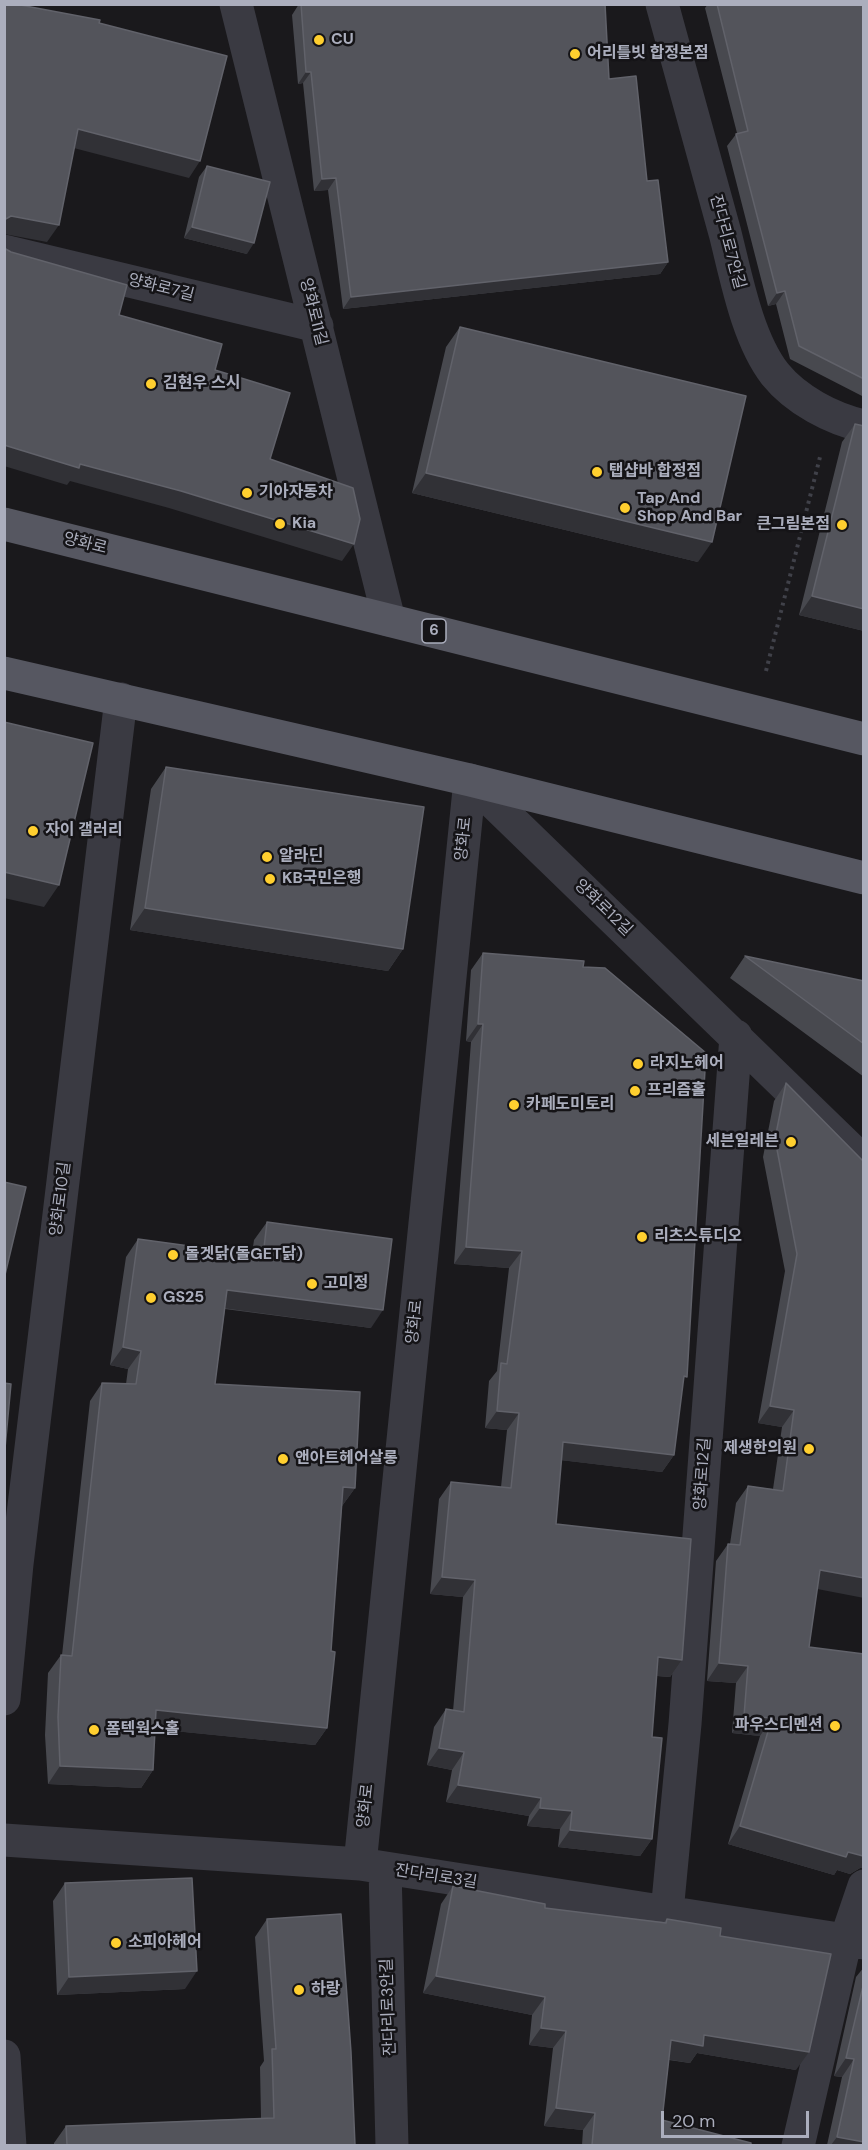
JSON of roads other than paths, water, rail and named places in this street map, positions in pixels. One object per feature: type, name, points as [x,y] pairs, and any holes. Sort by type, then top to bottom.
[{"type":"main road","name":"양화로","points":[[4,524],[864,739]]},
{"type":"main road","points":[[4,673],[471,780],[864,878]]},
{"type":"street","name":"양화로11길","points":[[236,4],[389,620]]},
{"type":"street","name":"잔다리로7안길","points":[[662,4],[741,292],[757,342],[775,374],[799,396],[831,416],[864,426]]},
{"type":"street","name":"양화로7길","points":[[4,251],[317,326]]},
{"type":"street","name":"양화로10길","points":[[4,1699],[11,1563],[121,699]]},
{"type":"street","name":"양화로12길","points":[[471,780],[864,1162]]},
{"type":"street","name":"양화로","points":[[372,1867],[471,780]]},
{"type":"street","name":"양화로12길","points":[[667,1912],[685,1724],[736,1036]]},
{"type":"street","name":"잔다리로3길","points":[[4,1839],[372,1867],[855,1941]]},
{"type":"street","name":"잔다리로3안길","points":[[372,1867],[392,2145]]},
{"type":"street","points":[[798,2145],[855,1941],[864,1886]]},
{"type":"street","points":[[4,2056],[10,2145]]},
{"type":"place","name":"CU","points":[[319,40]]},
{"type":"place","name":"어리틀빗 합정본점","points":[[575,54]]},
{"type":"place","name":"김현우 스시","points":[[151,384]]},
{"type":"place","name":"탭샵바 합정점","points":[[597,472]]},
{"type":"place","name":"기아자동차","points":[[247,493]]},
{"type":"place","name":"Tap And Shop And Bar","points":[[625,508]]},
{"type":"place","name":"Kia","points":[[280,524]]},
{"type":"place","name":"큰그림본점","points":[[842,525]]},
{"type":"place","name":"자이 갤러리","points":[[33,831]]},
{"type":"place","name":"알라딘","points":[[267,857]]},
{"type":"place","name":"KB국민은행","points":[[270,879]]},
{"type":"place","name":"라지노헤어","points":[[638,1064]]},
{"type":"place","name":"프리즘홀","points":[[635,1091]]},
{"type":"place","name":"카페도미토리","points":[[514,1105]]},
{"type":"place","name":"세븐일레븐","points":[[791,1142]]},
{"type":"place","name":"리츠스튜디오","points":[[642,1237]]},
{"type":"place","name":"돌겟닭(돌GET닭)","points":[[173,1255]]},
{"type":"place","name":"고미정","points":[[312,1284]]},
{"type":"place","name":"GS25","points":[[151,1298]]},
{"type":"place","name":"제생한의원","points":[[809,1449]]},
{"type":"place","name":"앤아트헤어살롱","points":[[283,1459]]},
{"type":"place","name":"파우스디멘션","points":[[835,1726]]},
{"type":"place","name":"폼텍웍스홀","points":[[94,1730]]},
{"type":"place","name":"소피아헤어","points":[[116,1943]]},
{"type":"place","name":"하랑","points":[[299,1990]]}]
